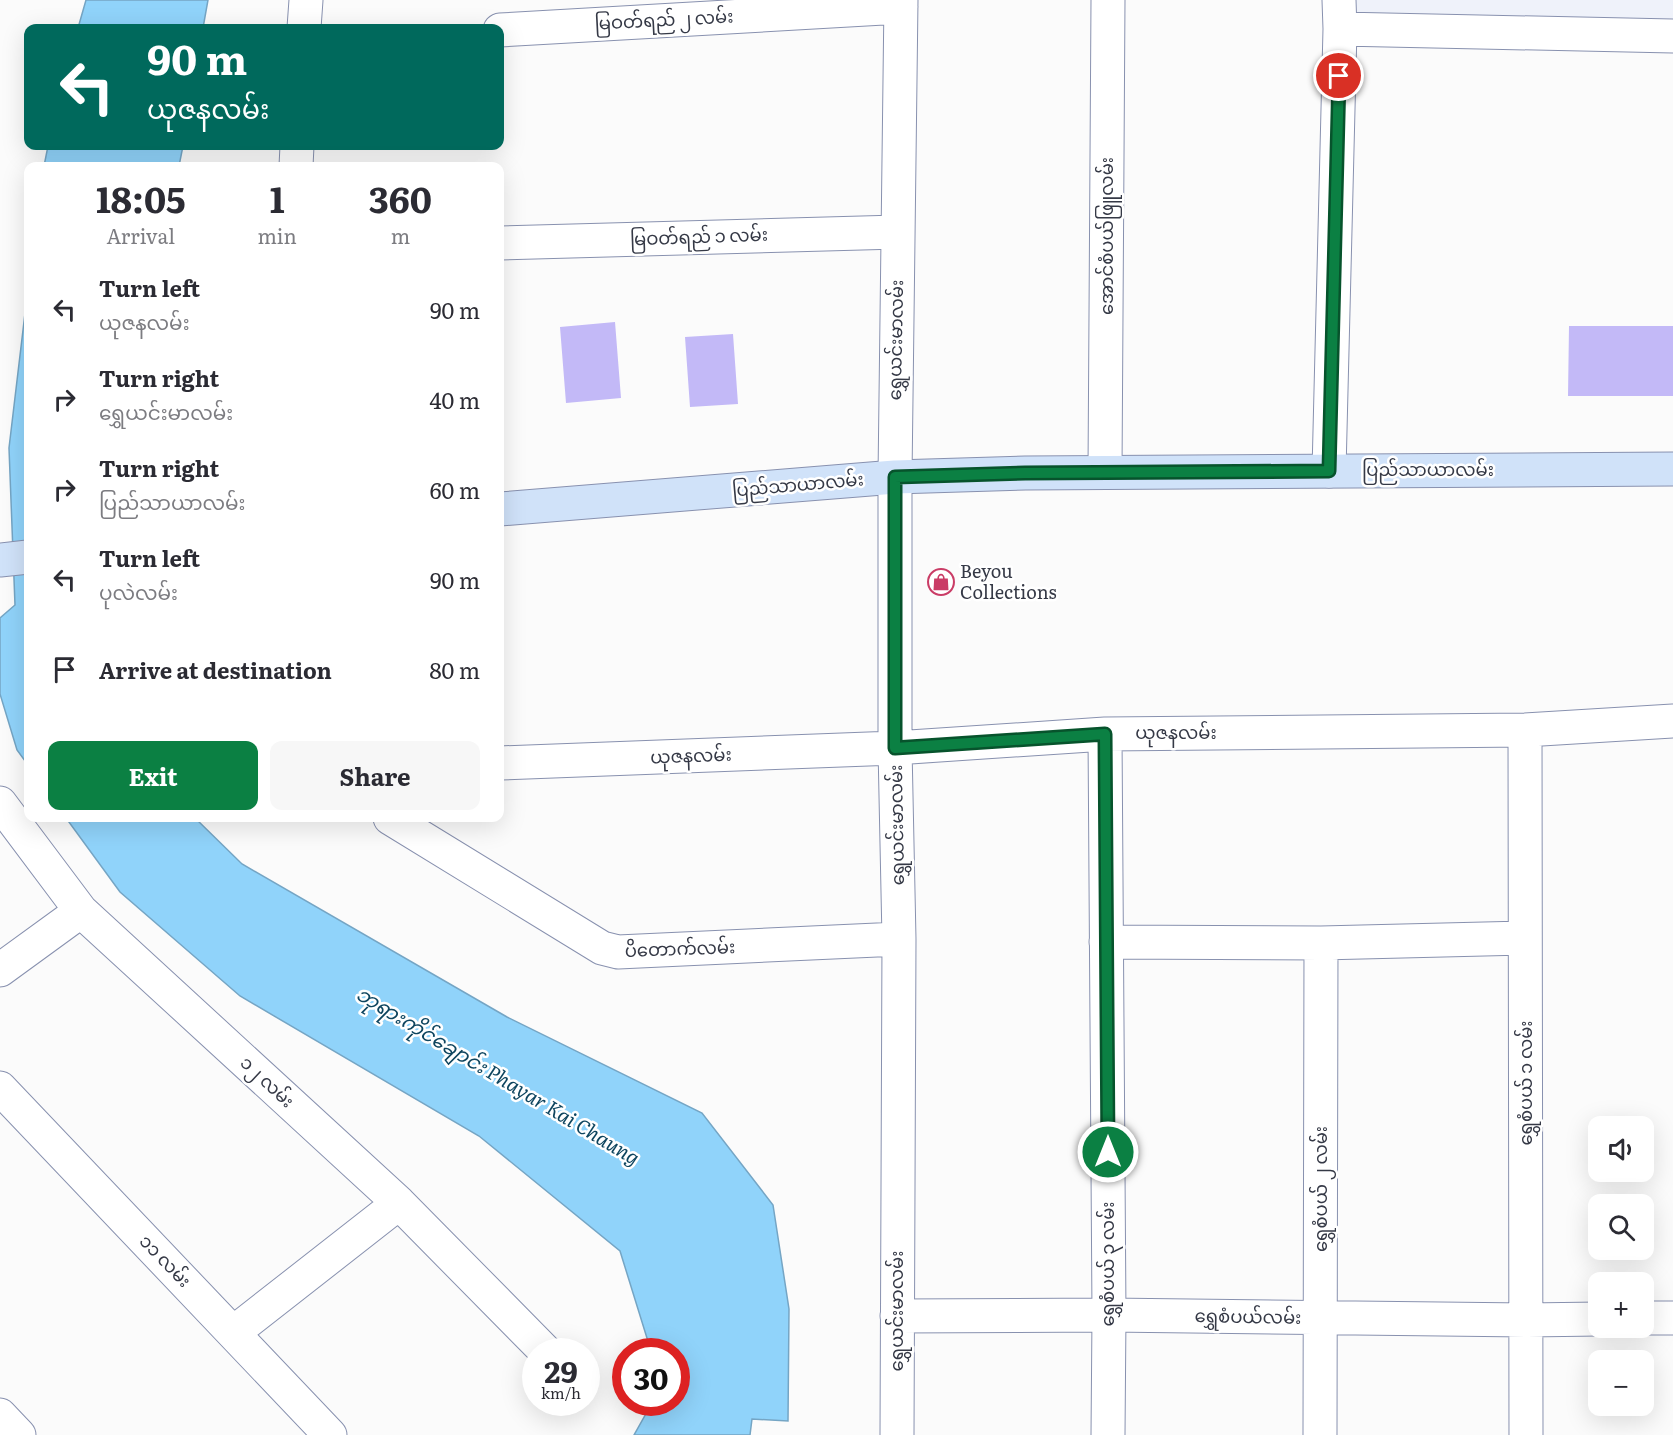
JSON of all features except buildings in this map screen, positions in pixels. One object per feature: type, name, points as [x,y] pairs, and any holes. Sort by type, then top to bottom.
[{"type":"main road","name":"ပြည်သာယာလမ်း","points":[[504,509],[895,477],[1106,472],[1673,469]]},
{"type":"main road","points":[[0,560],[24,557]]},
{"type":"street","points":[[304,24],[306,0]]},
{"type":"street","name":"အောင်စံပယ်ဖြူလမ်း","points":[[1106,472],[1108,0]]},
{"type":"street","name":"မြဝတ်ရည် ၂ လမ်း","points":[[504,30],[901,4]]},
{"type":"street","name":"ရွှေယင်းမာလမ်း","points":[[897,1435],[899,939],[895,748],[895,477],[901,4]]},
{"type":"street","points":[[1329,471],[1339,15],[1673,36]]},
{"type":"street","name":"မြဝတ်ရည် ၁ လမ်း","points":[[504,243],[898,232]]},
{"type":"street","name":"ယုဇနလမ်း","points":[[504,763],[895,748],[1105,734],[1525,730],[1673,721]]},
{"type":"street","name":"ရွှေစံပယ် ၁ လမ်း","points":[[1525,730],[1526,1435]]},
{"type":"street","name":"ရွှေစံပယ် ၃ လမ်း","points":[[1105,734],[1108,1435]]},
{"type":"street","name":"၁၂ လမ်း","points":[[0,802],[81,911],[399,1203],[532,1338]]},
{"type":"street","name":"ပိတောက်လမ်း","points":[[397,822],[602,948],[618,952],[899,939]]},
{"type":"street","points":[[0,970],[81,911]]},
{"type":"street","points":[[1106,942],[1321,943],[1526,938]]},
{"type":"street","name":"ရွှေစံပယ် ၂ လမ်း","points":[[1320,1435],[1321,943]]},
{"type":"street","name":"၁၁ လမ်း","points":[[0,1088],[330,1435]]},
{"type":"street","points":[[233,1333],[399,1203]]},
{"type":"street","name":"ရွှေစံပယ်လမ်း","points":[[897,1316],[1588,1319]]},
{"type":"street","points":[[1654,1318],[1673,1318]]},
{"type":"street","points":[[0,1415],[19,1435]]},
{"type":"shaded area","points":[[1352,0],[1673,0],[1673,22],[1353,13]]},
{"type":"water","points":[[86,0],[208,0],[204,24],[79,24]]},
{"type":"water","points":[[47,150],[182,150],[180,162],[45,162]]},
{"type":"water","points":[[24,322],[24,760],[17,750],[0,694],[0,618],[15,605],[9,448]]},
{"type":"water","name":"ဘုရားကိုင်ချောင်း Phayar Kai Chaung","points":[[69,822],[199,822],[242,864],[507,1017],[702,1113],[773,1205],[789,1309],[788,1421],[752,1419],[750,1435],[634,1435],[645,1416],[690,1416],[690,1338],[647,1338],[620,1251],[479,1136],[240,996],[120,892]]},
{"type":"place","name":"Beyou Collections","points":[[941,582]]},
{"type":"route","points":[[1108,1152],[1105,734],[895,748],[895,477],[1025,473],[1329,471],[1339,76]]}]
